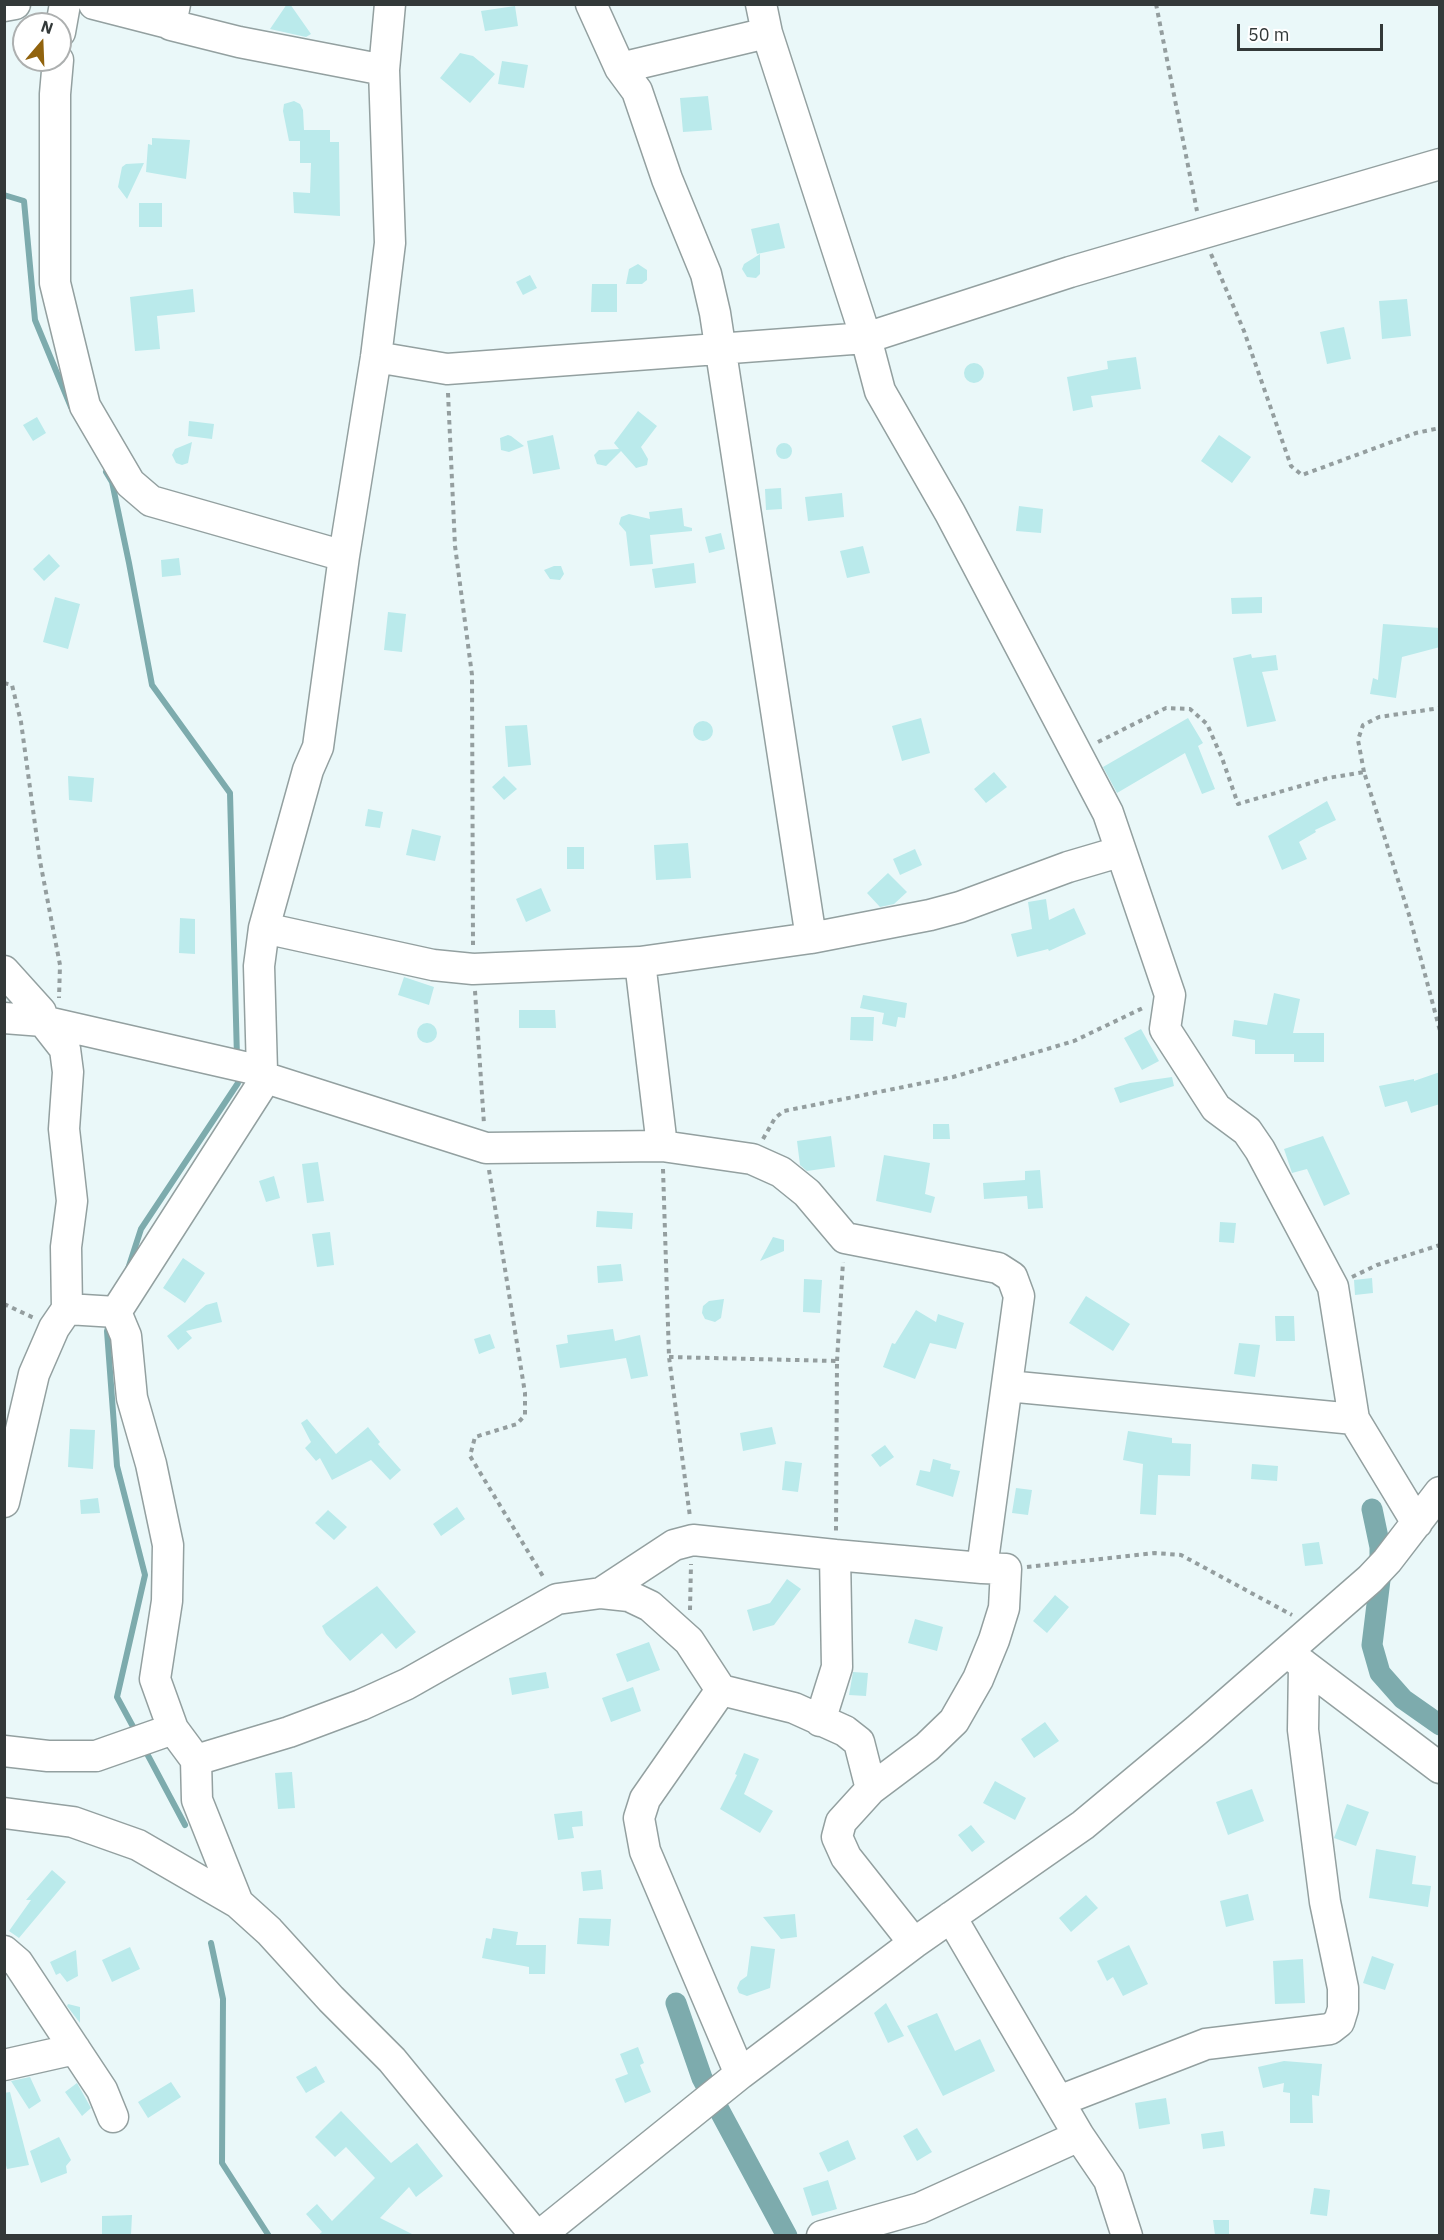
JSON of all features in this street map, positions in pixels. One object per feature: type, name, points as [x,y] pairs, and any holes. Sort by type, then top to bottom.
[{"type":"street","points":[[4,6],[15,4]]},
{"type":"street","points":[[94,4],[173,14],[206,34],[384,70]]},
{"type":"street","points":[[4,1502],[34,1374],[264,1075],[259,966],[264,928],[309,770],[318,747],[344,556],[376,357],[390,243],[384,70],[390,4]]},
{"type":"street","points":[[591,4],[620,68],[637,91],[667,178],[706,274],[715,313],[718,347],[811,938]]},
{"type":"street","points":[[761,4],[767,33],[866,338],[880,391],[950,513],[1074,754],[1108,813],[1119,852],[1170,996],[1165,1029],[1216,1108],[1247,1131],[1260,1150],[1334,1287],[1354,1419],[1417,1523]]},
{"type":"street","points":[[620,68],[767,33]]},
{"type":"street","points":[[56,72],[55,283],[85,406],[124,474],[130,483],[151,501],[344,556]]},
{"type":"street","points":[[376,357],[447,369],[718,347],[866,338],[1070,272],[1440,164]]},
{"type":"street","points":[[264,928],[433,965],[473,969],[640,962],[811,938],[960,907],[1068,867],[1119,852]]},
{"type":"street","points":[[640,962],[662,1146]]},
{"type":"street","points":[[4,971],[42,1017],[64,1049],[68,1072],[64,1129],[72,1201],[66,1247],[82,1314]]},
{"type":"street","points":[[4,1018],[42,1017],[264,1075],[486,1148],[662,1146],[752,1159],[781,1172],[807,1193],[845,1238],[982,1263],[998,1268],[1012,1277],[1019,1296],[1006,1386],[994,1569],[1004,1608],[978,1679],[954,1721],[927,1747],[871,1789],[841,1822],[837,1838],[846,1857],[914,1943]]},
{"type":"street","points":[[82,1314],[126,1336],[132,1398],[168,1545],[167,1601],[155,1680],[173,1729],[196,1760],[197,1800],[238,1903]]},
{"type":"street","points":[[1006,1386],[1354,1419]]},
{"type":"street","points":[[4,1814],[73,1822],[138,1845],[238,1903],[269,1931],[392,2061],[537,2235],[721,2089],[914,1943],[1083,1825],[1295,1659],[1314,1627],[1379,1570],[1440,1492]]},
{"type":"street","points":[[601,1593],[674,1545],[693,1540],[994,1569]]},
{"type":"street","points":[[820,1721],[837,1667],[836,1555]]},
{"type":"street","points":[[196,1760],[289,1732],[361,1706],[407,1684],[557,1599],[601,1593],[629,1596],[650,1606],[689,1641],[721,1690],[794,1708],[845,1731],[859,1742],[871,1789]]},
{"type":"street","points":[[1295,1659],[1440,1768]]},
{"type":"street","points":[[1059,2101],[1206,2044],[1330,2029],[1339,2022],[1343,2009],[1343,1988],[1325,1902],[1295,1659]]},
{"type":"street","points":[[721,1690],[645,1798],[639,1818],[645,1851],[721,2089]]},
{"type":"street","points":[[4,1751],[48,1756],[96,1756],[173,1729]]},
{"type":"street","points":[[951,1917],[1079,2136],[1109,2180],[1127,2235]]},
{"type":"street","points":[[4,1951],[18,1963],[102,2090],[113,2117]]},
{"type":"street","points":[[4,2065],[75,2049]]},
{"type":"street","points":[[822,2235],[920,2208],[1079,2136]]},
{"type":"path","points":[[1156,4],[1201,234],[1224,278],[1291,466],[1302,475],[1416,433],[1440,428]]},
{"type":"path","points":[[447,369],[455,546],[472,675],[473,969],[486,1148],[525,1393],[525,1415],[517,1424],[475,1437],[470,1456],[557,1599]]},
{"type":"path","points":[[4,683],[12,685],[21,722],[40,861],[60,965],[61,996],[42,1017]]},
{"type":"path","points":[[1074,754],[1166,708],[1190,709],[1207,724],[1238,804],[1328,778],[1364,772]]},
{"type":"path","points":[[1440,708],[1379,717],[1363,725],[1358,740],[1364,772],[1410,918],[1440,1031]]},
{"type":"path","points":[[752,1159],[775,1118],[784,1111],[953,1077],[1074,1041],[1170,996]]},
{"type":"path","points":[[662,1146],[669,1357],[693,1540],[689,1641]]},
{"type":"path","points":[[836,1555],[837,1361],[845,1238]]},
{"type":"path","points":[[1334,1287],[1377,1265],[1440,1245]]},
{"type":"path","points":[[4,1304],[82,1314]]},
{"type":"path","points":[[669,1357],[837,1361]]},
{"type":"path","points":[[994,1569],[1155,1553],[1181,1555],[1314,1627]]},
{"type":"building","points":[[287,4],[290,4],[311,34],[306,37],[270,29]]},
{"type":"building","points":[[515,6],[518,26],[485,31],[481,11]]},
{"type":"building","points":[[460,53],[473,56],[495,74],[470,103],[440,78]]},
{"type":"building","points":[[502,61],[528,65],[524,88],[498,84]]},
{"type":"building","points":[[708,96],[712,130],[683,132],[680,98]]},
{"type":"building","points":[[294,101],[300,104],[303,110],[304,130],[330,130],[330,142],[339,142],[340,216],[294,213],[293,192],[310,193],[311,163],[300,163],[300,141],[289,141],[283,111],[284,104]]},
{"type":"building","points":[[152,138],[190,140],[186,179],[146,172],[148,144],[152,145]]},
{"type":"building","points":[[144,163],[127,199],[118,187],[122,167],[126,164]]},
{"type":"building","points":[[139,203],[162,203],[162,227],[139,227]]},
{"type":"building","points":[[779,223],[785,248],[757,254],[751,229]]},
{"type":"building","points":[[760,254],[760,274],[756,278],[747,277],[742,269],[744,264]]},
{"type":"building","points":[[638,264],[647,270],[647,280],[642,284],[626,284],[629,269]]},
{"type":"building","points":[[530,275],[537,288],[523,295],[516,282]]},
{"type":"building","points":[[592,284],[617,284],[617,312],[591,312]]},
{"type":"building","points":[[193,289],[195,312],[157,316],[160,349],[135,351],[130,297]]},
{"type":"building","points":[[1407,299],[1411,336],[1382,339],[1379,301]]},
{"type":"building","points":[[1344,327],[1351,359],[1327,364],[1320,332]]},
{"type":"building","points":[[1136,357],[1141,389],[1091,396],[1093,407],[1073,411],[1067,377],[1108,369],[1107,361]]},
{"type":"building","points":[[974,363],[981,366],[984,373],[981,380],[974,383],[967,380],[964,373],[967,366]]},
{"type":"building","points":[[638,411],[657,426],[641,447],[648,459],[647,465],[636,468],[621,451],[606,466],[597,464],[594,455],[599,450],[619,449],[614,443]]},
{"type":"building","points":[[37,417],[46,433],[33,441],[23,425]]},
{"type":"building","points":[[189,421],[214,424],[212,439],[188,436]]},
{"type":"building","points":[[508,435],[524,446],[509,452],[501,450],[500,438]]},
{"type":"building","points":[[553,435],[560,469],[533,474],[527,441]]},
{"type":"building","points":[[1219,435],[1251,457],[1232,483],[1201,461]]},
{"type":"building","points":[[192,442],[188,463],[182,465],[176,463],[172,455],[175,449]]},
{"type":"building","points":[[781,443],[787,443],[792,451],[790,457],[781,459],[776,454],[776,448]]},
{"type":"building","points":[[781,488],[782,509],[766,510],[765,489]]},
{"type":"building","points":[[842,493],[844,517],[808,521],[805,497]]},
{"type":"building","points":[[1019,506],[1043,509],[1041,533],[1016,531]]},
{"type":"building","points":[[682,508],[684,526],[692,528],[692,531],[650,535],[653,564],[630,566],[626,532],[619,524],[621,517],[629,514],[650,519],[649,512]]},
{"type":"building","points":[[721,533],[725,549],[709,553],[705,537]]},
{"type":"building","points":[[863,546],[870,573],[847,578],[840,551]]},
{"type":"building","points":[[49,554],[60,566],[44,581],[33,569]]},
{"type":"building","points":[[179,558],[181,575],[162,577],[161,560]]},
{"type":"building","points":[[694,563],[696,583],[655,588],[652,569]]},
{"type":"building","points":[[561,566],[564,574],[560,580],[550,579],[544,570]]},
{"type":"building","points":[[55,597],[80,604],[68,649],[43,642]]},
{"type":"building","points":[[1262,597],[1262,613],[1232,614],[1231,598]]},
{"type":"building","points":[[388,612],[406,614],[402,652],[384,650]]},
{"type":"building","points":[[1383,624],[1440,628],[1440,647],[1402,657],[1396,698],[1370,694],[1373,678],[1378,680]]},
{"type":"building","points":[[1251,654],[1252,658],[1276,655],[1278,670],[1262,672],[1276,721],[1247,727],[1233,658]]},
{"type":"building","points":[[921,718],[930,753],[902,761],[892,726]]},
{"type":"building","points":[[1188,718],[1203,743],[1198,746],[1215,789],[1202,794],[1185,753],[1117,793],[1103,767]]},
{"type":"building","points":[[703,721],[710,724],[713,731],[710,738],[703,741],[696,738],[693,731],[696,724]]},
{"type":"building","points":[[527,725],[531,765],[508,767],[505,726]]},
{"type":"building","points":[[994,772],[1007,787],[986,803],[974,789]]},
{"type":"building","points":[[68,776],[94,778],[92,802],[69,800]]},
{"type":"building","points":[[504,776],[517,789],[504,800],[492,787]]},
{"type":"building","points":[[1327,801],[1336,820],[1315,830],[1316,832],[1299,842],[1307,859],[1282,870],[1268,836]]},
{"type":"building","points":[[368,809],[383,812],[380,828],[365,826]]},
{"type":"building","points":[[412,829],[441,836],[435,861],[406,855]]},
{"type":"building","points":[[688,843],[691,878],[656,880],[654,845]]},
{"type":"building","points":[[567,847],[584,847],[584,869],[567,869]]},
{"type":"building","points":[[915,849],[922,865],[900,875],[893,859]]},
{"type":"building","points":[[888,873],[907,892],[894,904],[880,907],[867,893]]},
{"type":"building","points":[[541,888],[551,911],[526,922],[516,899]]},
{"type":"building","points":[[1046,899],[1049,920],[1074,908],[1086,934],[1049,951],[1048,949],[1017,957],[1011,934],[1032,929],[1028,902]]},
{"type":"building","points":[[180,918],[195,919],[195,954],[179,953]]},
{"type":"building","points":[[404,977],[434,987],[429,1005],[398,995]]},
{"type":"building","points":[[1274,993],[1300,999],[1293,1033],[1324,1033],[1324,1062],[1294,1062],[1294,1054],[1255,1054],[1255,1040],[1232,1036],[1234,1020],[1267,1025]]},
{"type":"building","points":[[863,995],[907,1003],[905,1018],[898,1017],[896,1027],[882,1024],[884,1013],[860,1008]]},
{"type":"building","points":[[519,1010],[555,1010],[556,1028],[519,1028]]},
{"type":"building","points":[[851,1017],[874,1017],[873,1041],[850,1040]]},
{"type":"building","points":[[427,1023],[434,1026],[437,1033],[434,1040],[427,1043],[420,1040],[417,1033],[420,1026]]},
{"type":"building","points":[[1141,1029],[1159,1061],[1142,1070],[1124,1038]]},
{"type":"building","points":[[1440,1072],[1440,1104],[1411,1113],[1407,1101],[1385,1107],[1379,1086],[1414,1079],[1414,1081]]},
{"type":"building","points":[[1172,1077],[1174,1086],[1120,1103],[1114,1088],[1130,1083]]},
{"type":"building","points":[[933,1124],[949,1124],[950,1139],[933,1139]]},
{"type":"building","points":[[831,1136],[835,1167],[807,1171],[800,1165],[797,1141]]},
{"type":"building","points":[[1323,1136],[1350,1194],[1324,1206],[1307,1169],[1292,1173],[1284,1149]]},
{"type":"building","points":[[884,1155],[930,1163],[925,1194],[935,1197],[931,1213],[876,1201]]},
{"type":"building","points":[[318,1162],[324,1201],[307,1203],[302,1164]]},
{"type":"building","points":[[1040,1170],[1043,1208],[1028,1209],[1027,1196],[984,1199],[983,1183],[1025,1180],[1025,1171]]},
{"type":"building","points":[[274,1176],[280,1198],[266,1202],[259,1181]]},
{"type":"building","points":[[597,1211],[633,1213],[632,1229],[596,1227]]},
{"type":"building","points":[[1220,1222],[1236,1223],[1234,1243],[1219,1242]]},
{"type":"building","points":[[330,1232],[334,1265],[317,1267],[312,1234]]},
{"type":"building","points":[[773,1237],[784,1240],[784,1251],[760,1261]]},
{"type":"building","points":[[183,1258],[205,1273],[185,1303],[163,1288]]},
{"type":"building","points":[[621,1264],[623,1281],[598,1283],[597,1266]]},
{"type":"building","points":[[1372,1278],[1373,1293],[1355,1295],[1354,1280]]},
{"type":"building","points":[[804,1279],[822,1280],[820,1313],[803,1312]]},
{"type":"building","points":[[1086,1296],[1130,1324],[1113,1351],[1069,1323]]},
{"type":"building","points":[[724,1299],[721,1318],[715,1322],[705,1319],[702,1313],[703,1306],[709,1301]]},
{"type":"building","points":[[217,1302],[222,1322],[186,1331],[192,1338],[178,1350],[167,1336],[206,1305]]},
{"type":"building","points":[[916,1310],[936,1322],[938,1314],[964,1323],[956,1349],[930,1343],[915,1379],[883,1367],[892,1343],[895,1344]]},
{"type":"building","points":[[1275,1316],[1294,1316],[1295,1341],[1276,1341]]},
{"type":"building","points":[[613,1329],[615,1341],[640,1335],[648,1376],[631,1379],[626,1358],[560,1368],[556,1345],[568,1343],[567,1335]]},
{"type":"building","points":[[490,1334],[495,1348],[479,1354],[474,1339]]},
{"type":"building","points":[[1239,1343],[1260,1345],[1255,1377],[1234,1374]]},
{"type":"building","points":[[307,1419],[336,1454],[368,1427],[380,1442],[378,1444],[401,1470],[390,1480],[371,1460],[332,1480],[320,1458],[316,1461],[305,1448],[311,1442],[301,1423]]},
{"type":"building","points":[[772,1427],[776,1444],[743,1451],[740,1433]]},
{"type":"building","points":[[70,1429],[95,1430],[93,1469],[68,1467]]},
{"type":"building","points":[[1128,1431],[1172,1438],[1172,1443],[1191,1444],[1190,1476],[1158,1475],[1156,1515],[1140,1514],[1143,1464],[1123,1460]]},
{"type":"building","points":[[885,1445],[894,1457],[880,1467],[871,1455]]},
{"type":"building","points":[[933,1459],[951,1464],[950,1469],[960,1471],[953,1497],[916,1485],[920,1470],[930,1472]]},
{"type":"building","points":[[785,1461],[802,1463],[798,1492],[782,1490]]},
{"type":"building","points":[[1252,1464],[1278,1466],[1277,1481],[1251,1479]]},
{"type":"building","points":[[1016,1488],[1032,1490],[1028,1515],[1012,1513]]},
{"type":"building","points":[[98,1498],[100,1513],[81,1514],[80,1500]]},
{"type":"building","points":[[457,1507],[465,1519],[441,1536],[433,1524]]},
{"type":"building","points":[[328,1510],[347,1527],[334,1540],[315,1523]]},
{"type":"building","points":[[1319,1542],[1323,1564],[1305,1566],[1302,1544]]},
{"type":"building","points":[[787,1579],[801,1589],[774,1625],[753,1631],[747,1610],[770,1603]]},
{"type":"building","points":[[377,1586],[416,1632],[396,1649],[382,1633],[350,1661],[326,1634],[322,1626]]},
{"type":"building","points":[[1055,1595],[1069,1607],[1047,1633],[1033,1621]]},
{"type":"building","points":[[915,1619],[943,1627],[937,1651],[908,1643]]},
{"type":"building","points":[[649,1642],[660,1670],[627,1682],[616,1654]]},
{"type":"building","points":[[546,1672],[549,1688],[512,1695],[509,1678]]},
{"type":"building","points":[[853,1672],[868,1673],[866,1696],[849,1695]]},
{"type":"building","points":[[633,1687],[641,1711],[611,1722],[602,1698]]},
{"type":"building","points":[[1045,1722],[1059,1741],[1034,1758],[1021,1739]]},
{"type":"building","points":[[744,1753],[759,1759],[744,1794],[773,1811],[760,1833],[720,1809],[737,1775],[735,1774]]},
{"type":"building","points":[[292,1772],[295,1808],[278,1809],[275,1773]]},
{"type":"building","points":[[995,1781],[1026,1798],[1015,1820],[983,1803]]},
{"type":"building","points":[[1252,1789],[1264,1821],[1228,1835],[1216,1802]]},
{"type":"building","points":[[1347,1804],[1369,1812],[1356,1846],[1334,1838]]},
{"type":"building","points":[[582,1811],[583,1826],[572,1827],[574,1838],[558,1840],[554,1814]]},
{"type":"building","points":[[971,1825],[985,1842],[972,1852],[958,1835]]},
{"type":"building","points":[[1376,1849],[1416,1856],[1412,1884],[1431,1886],[1428,1907],[1369,1898]]},
{"type":"building","points":[[52,1870],[66,1882],[19,1938],[9,1931],[31,1900],[26,1900]]},
{"type":"building","points":[[601,1870],[603,1889],[583,1891],[581,1872]]},
{"type":"building","points":[[1248,1894],[1254,1920],[1226,1927],[1220,1901]]},
{"type":"building","points":[[1086,1895],[1098,1908],[1071,1932],[1059,1918]]},
{"type":"building","points":[[795,1914],[797,1937],[781,1939],[763,1917]]},
{"type":"building","points":[[579,1918],[611,1919],[609,1946],[577,1944]]},
{"type":"building","points":[[493,1928],[518,1932],[516,1945],[546,1945],[545,1974],[529,1974],[529,1967],[482,1958],[486,1938],[491,1939]]},
{"type":"building","points":[[1129,1945],[1148,1984],[1123,1996],[1113,1977],[1107,1981],[1097,1961]]},
{"type":"building","points":[[751,1946],[775,1949],[770,1988],[747,1996],[739,1993],[737,1988],[740,1981],[747,1976]]},
{"type":"building","points":[[130,1947],[140,1969],[112,1982],[102,1960]]},
{"type":"building","points":[[76,1950],[78,1976],[67,1982],[60,1973],[56,1975],[50,1962]]},
{"type":"building","points":[[1372,1956],[1394,1964],[1385,1990],[1363,1983]]},
{"type":"building","points":[[1303,1959],[1305,2003],[1275,2004],[1273,1961]]},
{"type":"building","points":[[886,2003],[904,2036],[888,2043],[874,2013]]},
{"type":"building","points":[[68,2004],[80,2007],[80,2023],[67,2006]]},
{"type":"building","points":[[937,2013],[955,2051],[980,2039],[995,2071],[943,2096],[907,2026]]},
{"type":"building","points":[[638,2047],[644,2063],[640,2065],[651,2092],[625,2103],[615,2079],[628,2074],[620,2054]]},
{"type":"building","points":[[1284,2061],[1322,2064],[1319,2096],[1312,2095],[1313,2123],[1290,2123],[1290,2093],[1283,2092],[1284,2083],[1263,2088],[1258,2067]]},
{"type":"building","points":[[316,2066],[325,2082],[306,2093],[296,2077]]},
{"type":"building","points":[[30,2077],[41,2101],[29,2109],[11,2081]]},
{"type":"building","points":[[171,2082],[181,2097],[148,2118],[138,2102]]},
{"type":"building","points":[[77,2083],[91,2108],[82,2116],[65,2092]]},
{"type":"building","points":[[10,2092],[29,2165],[7,2169],[4,2158],[4,2093]]},
{"type":"building","points":[[1166,2098],[1170,2124],[1139,2129],[1135,2103]]},
{"type":"building","points":[[341,2111],[391,2163],[417,2143],[443,2176],[416,2197],[409,2187],[380,2218],[414,2235],[318,2235],[322,2232],[306,2214],[317,2204],[332,2221],[375,2178],[346,2147],[335,2157],[315,2137]]},
{"type":"building","points":[[917,2128],[932,2152],[917,2161],[903,2136]]},
{"type":"building","points":[[1223,2131],[1225,2146],[1203,2149],[1201,2134]]},
{"type":"building","points":[[59,2137],[71,2160],[66,2166],[67,2173],[41,2183],[30,2151]]},
{"type":"building","points":[[848,2140],[856,2159],[828,2172],[819,2153]]},
{"type":"building","points":[[828,2180],[837,2209],[812,2216],[803,2188]]},
{"type":"building","points":[[1314,2188],[1330,2190],[1327,2216],[1310,2214]]},
{"type":"building","points":[[132,2215],[131,2235],[102,2235],[102,2216]]},
{"type":"building","points":[[1213,2220],[1229,2220],[1229,2235],[1215,2235]]},
{"type":"waterway","points":[[4,195],[24,201],[35,320],[71,407]]},
{"type":"waterway","points":[[106,472],[112,482],[152,685],[230,793],[237,1058]]},
{"type":"waterway","points":[[128,1269],[141,1229],[238,1083],[238,1074]]},
{"type":"waterway","points":[[109,1324],[107,1331],[117,1466],[145,1575],[117,1697],[137,1734]]},
{"type":"waterway","points":[[1372,1509],[1380,1547],[1380,1580],[1372,1645],[1380,1673],[1403,1699],[1440,1725]]},
{"type":"waterway","points":[[144,1748],[185,1825]]},
{"type":"waterway","points":[[211,1943],[223,1999],[222,2163],[269,2236]]},
{"type":"waterway","points":[[676,2003],[702,2078],[787,2236]]}]
